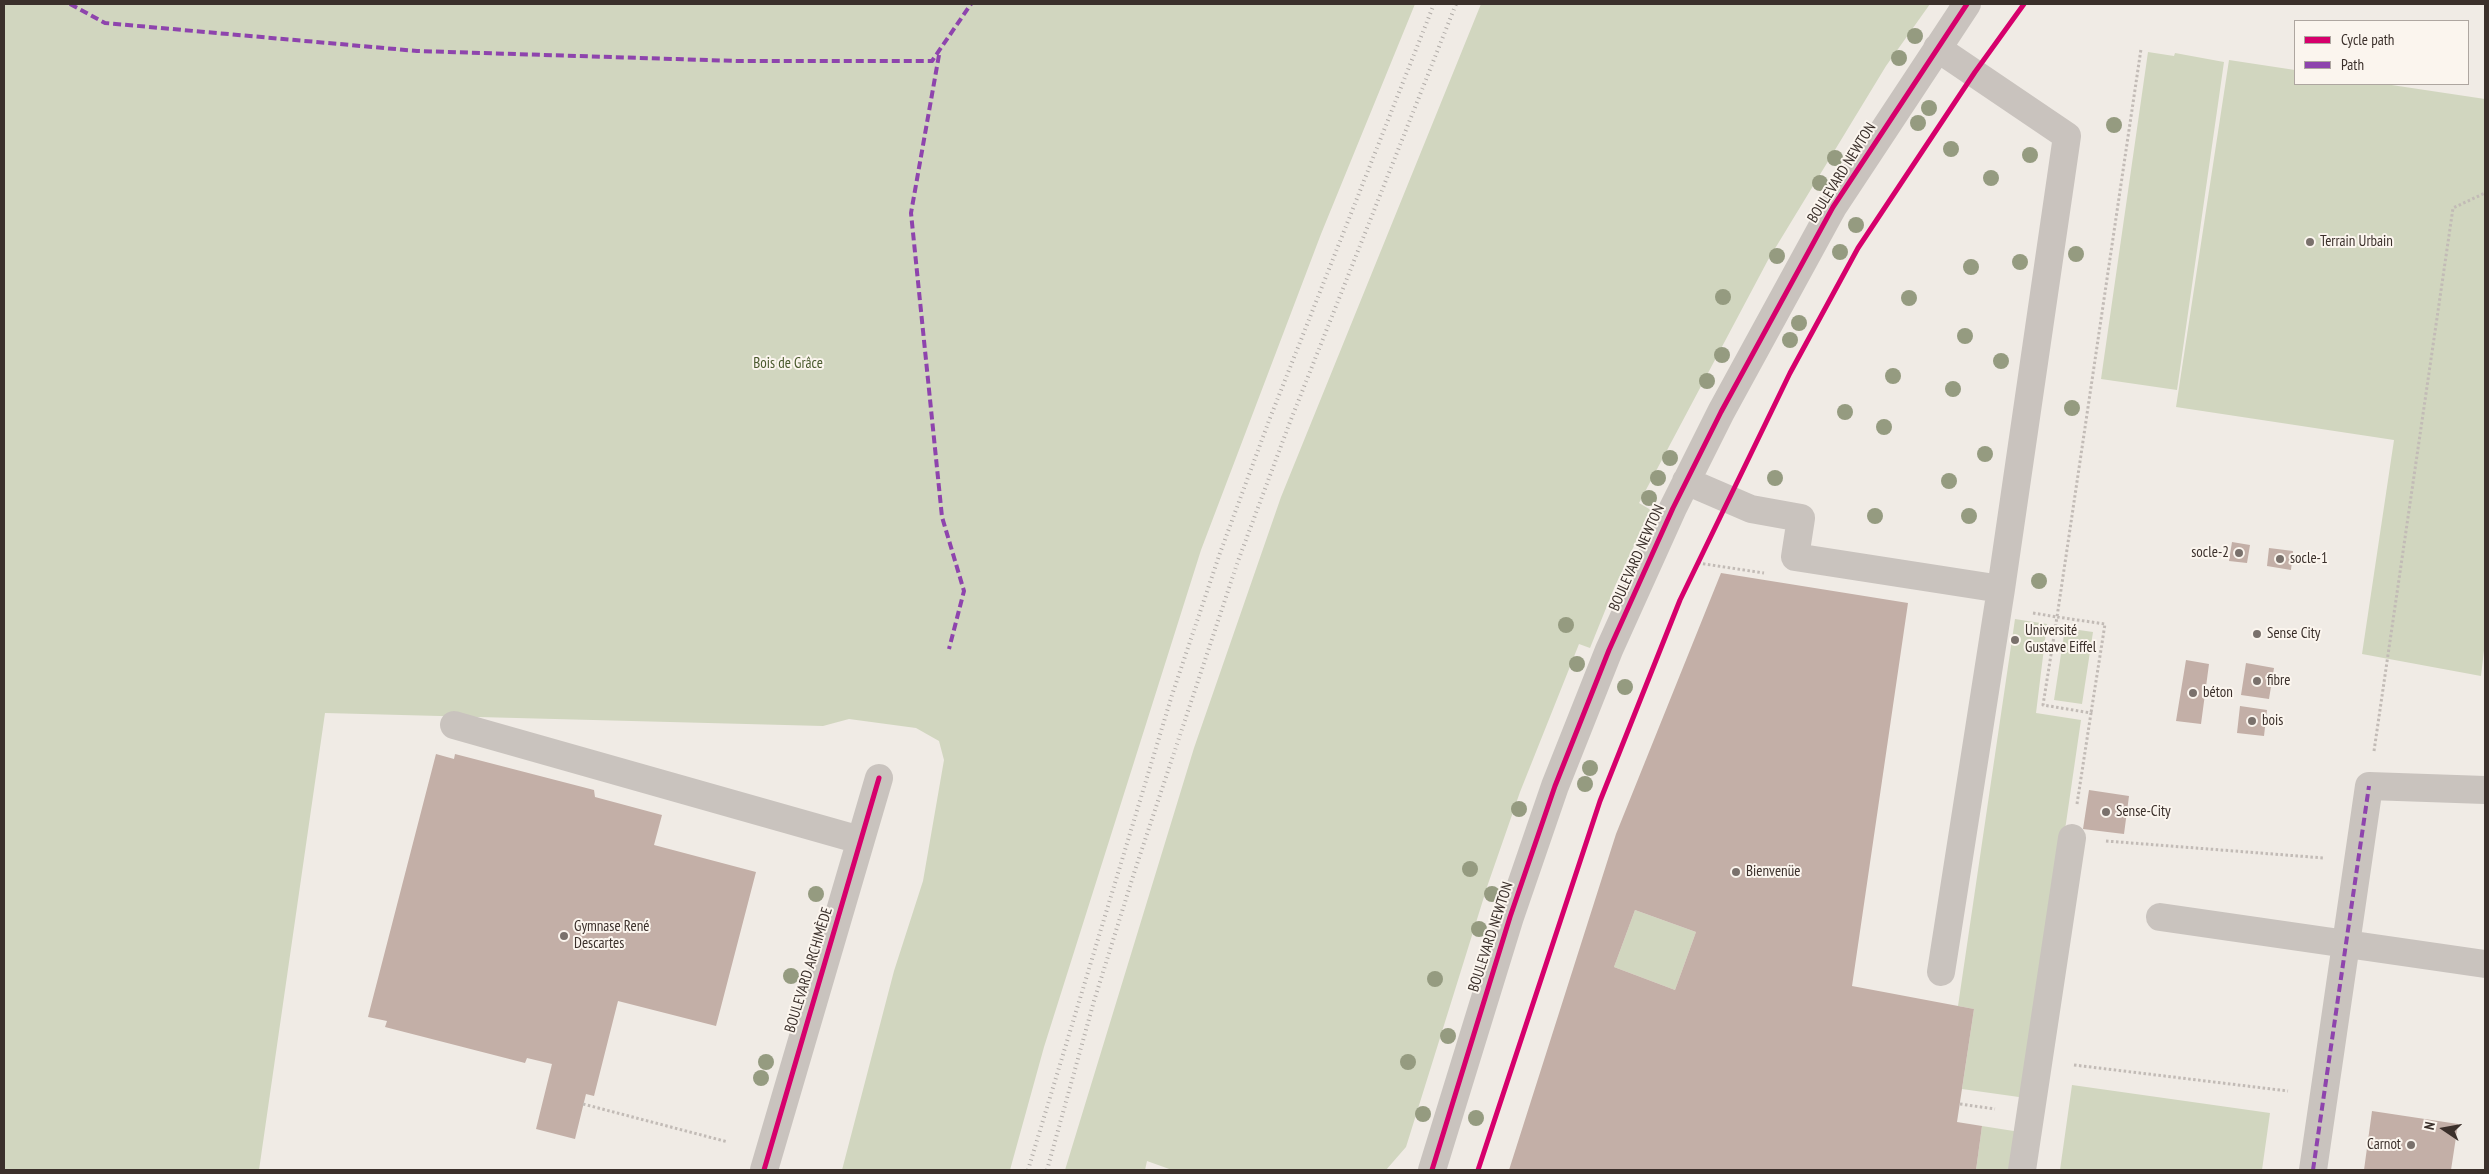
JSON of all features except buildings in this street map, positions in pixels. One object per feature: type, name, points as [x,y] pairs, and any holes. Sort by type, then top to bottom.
[{"type":"street","name":"BOULEVARD NEWTON","points":[[1432,1170],[1510,917],[1555,786],[1609,650],[1686,481],[1721,412],[1833,207],[1967,4]]},
{"type":"street","points":[[1937,48],[2067,136],[2001,589],[1941,972]]},
{"type":"street","points":[[1686,481],[1751,509],[1801,518],[1795,557],[2001,589]]},
{"type":"street","points":[[454,725],[860,840]]},
{"type":"street","name":"BOULEVARD ARCHIMÈDE","points":[[764,1170],[879,778]]},
{"type":"street","points":[[2313,1170],[2369,786],[2485,790]]},
{"type":"street","points":[[2022,1170],[2072,838]]},
{"type":"street","points":[[2160,917],[2485,964]]},
{"type":"path","points":[[2369,786],[2453,208],[2485,193]]},
{"type":"path","points":[[2091,713],[2043,705],[2057,617],[2105,624],[2072,838],[2358,861]]},
{"type":"path","points":[[2074,1065],[2324,1096]]},
{"type":"path","points":[[584,1104],[728,1142]]},
{"type":"green space","name":"Bois de Grâce","points":[[4,4],[1415,4],[1321,234],[1201,550],[1044,1047],[1010,1170],[842,1170],[894,971],[923,881],[944,760],[939,741],[916,728],[849,719],[823,726],[325,713],[259,1170],[4,1170]]},
{"type":"green space","points":[[1481,4],[1930,4],[1886,66],[1768,260],[1639,503],[1651,510],[1615,586],[1590,648],[1579,644],[1520,792],[1488,884],[1406,1147],[1386,1170],[1172,1170],[1147,1161],[1145,1170],[1065,1170],[1194,748],[1281,497]]},
{"type":"green space","points":[[2148,52],[2174,56],[2175,53],[2224,62],[2177,390],[2101,379]]},
{"type":"green space","name":"Terrain Urbain","points":[[2229,60],[2294,70],[2294,85],[2392,85],[2485,99],[2485,642],[2481,676],[2362,654],[2394,440],[2176,407]]},
{"type":"green space","points":[[2015,619],[2047,624],[2036,713],[2081,720],[2026,1098],[1962,1089],[1974,1009],[1958,1006]]},
{"type":"green space","points":[[2065,628],[2093,632],[2082,704],[2054,700]]},
{"type":"green space","points":[[1635,910],[1696,932],[1675,990],[1614,967]]},
{"type":"green space","points":[[2072,1085],[2270,1113],[2262,1170],[2060,1170]]},
{"type":"green space","points":[[1982,1126],[2020,1132],[2015,1170],[1976,1170]]},
{"type":"railway","points":[[1028,1170],[1172,695],[1220,553],[1270,418],[1434,4]]},
{"type":"railway","points":[[1047,1170],[1094,1001],[1135,870],[1238,561],[1290,422],[1456,4]]},
{"type":"marked path","points":[[70,4],[105,23],[417,51],[739,61],[932,61],[971,4]]},
{"type":"marked path","points":[[939,55],[911,213],[942,517],[964,591],[949,649]]},
{"type":"marked path","points":[[2313,1170],[2369,786]]},
{"type":"cycle path","points":[[1432,1170],[1510,917],[1555,786],[1609,650],[1673,508],[1721,412],[1833,207],[1967,4]]},
{"type":"cycle path","points":[[1478,1170],[1600,801],[1680,600],[1790,373],[1858,248],[1975,72],[2024,4]]},
{"type":"cycle path","points":[[764,1170],[879,778]]},
{"type":"place","name":"Terrain Urbain","points":[[2310,242]]},
{"type":"place","name":"socle-2","points":[[2239,553]]},
{"type":"place","name":"socle-1","points":[[2280,559]]},
{"type":"place","name":"Sense City","points":[[2257,634]]},
{"type":"place","name":"Université Gustave Eiffel","points":[[2015,640]]},
{"type":"place","name":"fibre","points":[[2257,681]]},
{"type":"place","name":"béton","points":[[2193,693]]},
{"type":"place","name":"bois","points":[[2252,721]]},
{"type":"place","name":"Sense-City","points":[[2106,812]]},
{"type":"place","name":"Bienvenüe","points":[[1736,872]]},
{"type":"place","name":"Gymnase René Descartes","points":[[564,936]]},
{"type":"place","name":"Carnot","points":[[2411,1145]]}]
